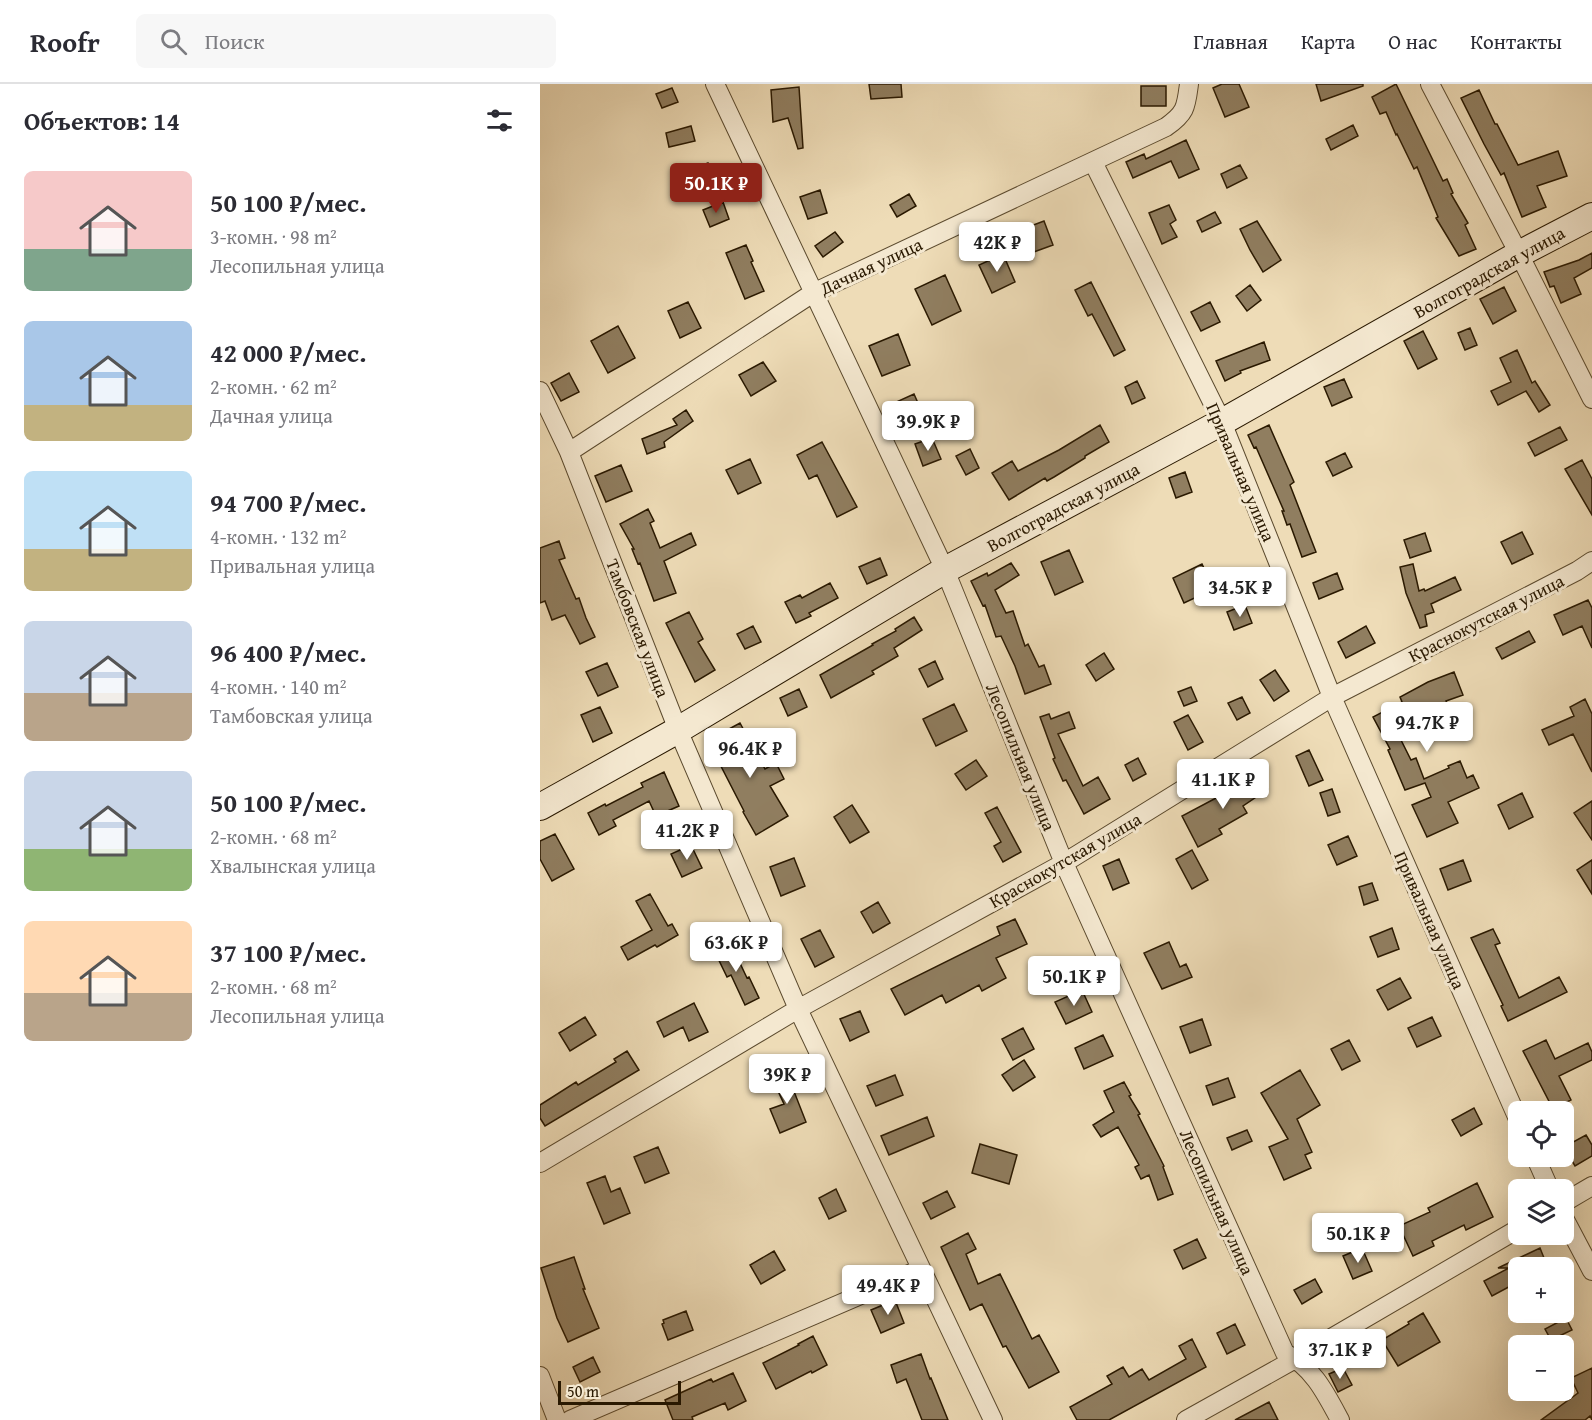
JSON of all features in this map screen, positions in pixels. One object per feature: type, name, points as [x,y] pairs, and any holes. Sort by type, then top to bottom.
[{"type":"street","name":"Лесопильная улица","points":[[714,84],[945,570],[1064,863],[1286,1353],[1297,1358],[1320,1382],[1340,1420]]},
{"type":"street","name":"Дачная улица","points":[[569,452],[813,293],[1166,127],[1179,118],[1186,105],[1189,84]]},
{"type":"street","points":[[1430,84],[1592,399]]},
{"type":"street","name":"Привальная улица","points":[[1093,162],[1222,422],[1332,697],[1510,1101]]},
{"type":"street","name":"Волгоградская улица","points":[[540,807],[678,730],[945,570],[1222,422],[1519,254],[1592,216]]},
{"type":"street","name":"Тамбовская улица","points":[[540,391],[569,452],[678,730],[798,1009],[993,1420]]},
{"type":"street","name":"Краснокутская улица","points":[[540,1163],[798,1009],[1064,863],[1332,697],[1577,572],[1592,561]]},
{"type":"street","points":[[1574,1197],[1592,1186]]},
{"type":"street","points":[[1186,1420],[1508,1235]]},
{"type":"street","points":[[1574,1237],[1592,1271]]},
{"type":"street","points":[[570,1420],[921,1269]]},
{"type":"street","points":[[540,1376],[556,1420]]},
{"type":"building","points":[[869,84],[901,84],[902,97],[871,99]]},
{"type":"building","points":[[1222,84],[1239,84],[1249,107],[1225,117],[1213,88]]},
{"type":"building","points":[[1316,84],[1363,84],[1363,86],[1321,101]]},
{"type":"building","points":[[1396,84],[1443,181],[1447,179],[1453,193],[1451,194],[1468,223],[1465,225],[1476,249],[1459,256],[1436,218],[1438,217],[1417,167],[1414,169],[1386,112],[1380,114],[1372,97]]},
{"type":"building","points":[[1141,86],[1166,86],[1166,106],[1141,106]]},
{"type":"building","points":[[799,87],[803,148],[798,149],[788,118],[773,122],[771,90]]},
{"type":"building","points":[[672,88],[678,102],[662,108],[656,94]]},
{"type":"building","points":[[1479,90],[1518,165],[1558,151],[1567,176],[1537,186],[1546,207],[1522,217],[1504,173],[1501,175],[1461,98]]},
{"type":"building","points":[[1353,125],[1358,136],[1331,150],[1326,139]]},
{"type":"building","points":[[691,126],[695,141],[669,147],[666,133]]},
{"type":"building","points":[[1186,140],[1199,169],[1179,178],[1171,161],[1133,178],[1126,162],[1144,154],[1146,159]]},
{"type":"building","points":[[708,163],[714,178],[696,185],[690,170]]},
{"type":"building","points":[[1240,165],[1247,178],[1227,188],[1221,174]]},
{"type":"building","points":[[820,190],[827,213],[808,219],[800,197]]},
{"type":"building","points":[[909,194],[916,206],[897,217],[890,205]]},
{"type":"building","points":[[723,202],[729,219],[710,227],[703,210]]},
{"type":"building","points":[[1169,205],[1176,220],[1170,224],[1177,237],[1162,244],[1149,213]]},
{"type":"building","points":[[1215,212],[1221,223],[1202,232],[1197,221]]},
{"type":"building","points":[[1044,221],[1053,245],[1031,253],[1023,229]]},
{"type":"building","points":[[1257,221],[1281,260],[1263,272],[1240,229]]},
{"type":"building","points":[[835,232],[843,242],[823,257],[815,246]]},
{"type":"building","points":[[746,245],[764,291],[745,299],[726,253]]},
{"type":"building","points":[[1592,253],[1592,268],[1574,278],[1581,294],[1561,303],[1554,286],[1550,287],[1544,272]]},
{"type":"building","points":[[1003,254],[1015,282],[992,293],[979,265]]},
{"type":"building","points":[[945,275],[961,311],[932,325],[915,289]]},
{"type":"building","points":[[1091,282],[1125,350],[1114,356],[1092,314],[1088,316],[1075,290]]},
{"type":"building","points":[[1250,285],[1261,300],[1247,311],[1236,296]]},
{"type":"building","points":[[1504,287],[1516,311],[1493,324],[1480,299]]},
{"type":"building","points":[[688,302],[701,328],[680,338],[668,311]]},
{"type":"building","points":[[1210,302],[1220,322],[1201,331],[1191,312]]},
{"type":"building","points":[[618,326],[635,358],[608,373],[591,341]]},
{"type":"building","points":[[1470,328],[1477,345],[1465,350],[1458,333]]},
{"type":"building","points":[[1423,331],[1437,359],[1418,369],[1404,341]]},
{"type":"building","points":[[898,334],[910,365],[882,376],[869,346]]},
{"type":"building","points":[[1264,342],[1270,360],[1240,371],[1241,373],[1225,381],[1216,361]]},
{"type":"building","points":[[1517,350],[1532,383],[1535,381],[1550,405],[1539,412],[1526,391],[1498,405],[1491,391],[1511,382],[1500,358]]},
{"type":"building","points":[[763,362],[776,381],[751,396],[739,375]]},
{"type":"building","points":[[569,373],[579,392],[561,401],[551,383]]},
{"type":"building","points":[[1344,379],[1352,397],[1332,406],[1324,387]]},
{"type":"building","points":[[1137,381],[1145,398],[1132,404],[1125,387]]},
{"type":"building","points":[[914,394],[921,410],[902,419],[894,403]]},
{"type":"building","points":[[686,410],[693,421],[664,442],[665,447],[647,454],[642,439],[677,425],[673,419]]},
{"type":"building","points":[[1100,425],[1109,442],[1054,477],[1047,481],[1045,478],[1009,500],[992,473],[1012,461],[1018,471]]},
{"type":"building","points":[[1269,425],[1294,482],[1290,485],[1316,552],[1302,557],[1256,447],[1254,448],[1248,435]]},
{"type":"building","points":[[1560,427],[1567,440],[1535,456],[1528,443]]},
{"type":"building","points":[[932,438],[941,459],[923,466],[915,444]]},
{"type":"building","points":[[822,442],[857,507],[837,517],[817,475],[809,479],[797,455]]},
{"type":"building","points":[[970,449],[979,468],[966,475],[956,456]]},
{"type":"building","points":[[1345,453],[1352,467],[1333,476],[1326,462]]},
{"type":"building","points":[[750,459],[761,483],[738,494],[726,470]]},
{"type":"building","points":[[1582,460],[1592,479],[1592,515],[1565,469]]},
{"type":"building","points":[[621,465],[632,491],[606,502],[595,476]]},
{"type":"building","points":[[1185,472],[1192,492],[1176,498],[1169,478]]},
{"type":"building","points":[[648,509],[654,521],[650,523],[660,548],[691,533],[696,545],[664,561],[676,593],[654,601],[640,563],[638,564],[632,549],[634,549],[620,524]]},
{"type":"building","points":[[1522,532],[1533,554],[1512,564],[1501,542]]},
{"type":"building","points":[[1425,533],[1431,551],[1410,558],[1404,540]]},
{"type":"building","points":[[559,541],[565,558],[559,560],[576,599],[579,598],[595,637],[580,644],[565,615],[552,620],[545,601],[540,603],[540,548]]},
{"type":"building","points":[[1069,550],[1083,582],[1055,595],[1041,562]]},
{"type":"building","points":[[880,558],[887,575],[867,584],[859,567]]},
{"type":"building","points":[[1011,563],[1019,575],[995,590],[1006,613],[1013,611],[1025,646],[1028,644],[1039,667],[1044,665],[1051,684],[1025,694],[1001,636],[996,637],[985,605],[983,606],[971,581],[987,573],[988,576]]},
{"type":"building","points":[[1202,564],[1214,589],[1184,603],[1173,578]]},
{"type":"building","points":[[1413,564],[1419,591],[1424,589],[1425,591],[1455,577],[1461,590],[1431,604],[1434,612],[1425,615],[1427,626],[1420,628],[1406,593],[1400,567]]},
{"type":"building","points":[[1337,573],[1343,589],[1319,599],[1313,583]]},
{"type":"building","points":[[830,583],[838,598],[809,613],[811,616],[796,623],[785,602],[800,595],[802,598]]},
{"type":"building","points":[[1588,600],[1592,608],[1592,648],[1582,626],[1563,635],[1554,615]]},
{"type":"building","points":[[1245,605],[1252,623],[1234,630],[1227,612]]},
{"type":"building","points":[[689,612],[703,639],[698,642],[715,670],[695,682],[666,623]]},
{"type":"building","points":[[914,617],[922,630],[894,648],[898,656],[872,671],[874,674],[831,698],[820,675],[896,631],[895,629]]},
{"type":"building","points":[[753,626],[761,642],[745,649],[737,634]]},
{"type":"building","points":[[1366,626],[1375,643],[1346,658],[1338,642]]},
{"type":"building","points":[[1529,631],[1535,642],[1502,659],[1496,648]]},
{"type":"building","points":[[1104,653],[1114,669],[1096,681],[1086,665]]},
{"type":"building","points":[[935,661],[943,679],[928,687],[919,669]]},
{"type":"building","points":[[607,663],[618,687],[598,696],[586,672]]},
{"type":"building","points":[[1275,670],[1289,691],[1274,701],[1260,680]]},
{"type":"building","points":[[1454,672],[1463,695],[1446,701],[1452,716],[1440,721],[1434,707],[1400,724],[1404,733],[1399,736],[1411,760],[1416,758],[1424,779],[1460,761],[1467,778],[1473,775],[1479,788],[1448,802],[1458,823],[1427,837],[1412,805],[1431,797],[1425,783],[1405,790],[1388,750],[1390,749],[1373,717],[1402,702],[1400,697],[1428,682]]},
{"type":"building","points":[[1191,687],[1197,701],[1184,706],[1178,692]]},
{"type":"building","points":[[799,689],[807,707],[788,716],[780,698]]},
{"type":"building","points":[[1242,697],[1250,713],[1237,720],[1228,703]]},
{"type":"building","points":[[1585,699],[1592,714],[1592,772],[1573,734],[1549,745],[1542,730],[1574,716],[1570,707]]},
{"type":"building","points":[[954,704],[967,731],[936,746],[923,719]]},
{"type":"building","points":[[600,707],[612,733],[593,742],[581,715]]},
{"type":"building","points":[[1069,712],[1075,728],[1058,734],[1083,786],[1098,777],[1110,799],[1084,814],[1066,780],[1063,781],[1053,759],[1055,758],[1040,717],[1049,714],[1051,719]]},
{"type":"building","points":[[1188,715],[1203,742],[1188,750],[1174,722]]},
{"type":"building","points":[[740,723],[765,769],[776,763],[784,779],[770,786],[788,816],[756,835],[709,743],[731,731],[729,729]]},
{"type":"building","points":[[1309,750],[1323,780],[1309,786],[1296,756]]},
{"type":"building","points":[[1138,758],[1146,774],[1133,781],[1125,765]]},
{"type":"building","points":[[976,760],[987,776],[966,790],[955,774]]},
{"type":"building","points":[[664,772],[679,806],[656,816],[649,801],[613,820],[616,826],[599,835],[588,813],[643,787],[641,783]]},
{"type":"building","points":[[1257,773],[1268,789],[1243,806],[1247,813],[1219,829],[1222,834],[1198,847],[1182,816],[1233,789]]},
{"type":"building","points":[[1332,789],[1340,812],[1328,816],[1320,793]]},
{"type":"building","points":[[1522,793],[1533,817],[1509,829],[1498,805]]},
{"type":"building","points":[[1592,801],[1592,840],[1574,813]]},
{"type":"building","points":[[852,805],[869,832],[850,843],[834,817]]},
{"type":"building","points":[[997,807],[1021,852],[1003,862],[994,846],[1001,842],[985,813]]},
{"type":"building","points":[[555,834],[574,869],[552,881],[540,859],[540,841]]},
{"type":"building","points":[[1348,836],[1357,856],[1337,865],[1328,845]]},
{"type":"building","points":[[691,845],[702,868],[682,877],[671,854]]},
{"type":"building","points":[[1192,850],[1208,880],[1192,889],[1176,859]]},
{"type":"building","points":[[794,858],[805,886],[781,896],[770,867]]},
{"type":"building","points":[[1119,859],[1129,883],[1113,890],[1103,866]]},
{"type":"building","points":[[1463,860],[1471,881],[1448,890],[1440,869]]},
{"type":"building","points":[[1592,860],[1592,894],[1577,870]]},
{"type":"building","points":[[1372,883],[1378,900],[1364,905],[1359,887]]},
{"type":"building","points":[[650,894],[668,926],[672,924],[678,935],[628,960],[621,947],[652,930],[636,901]]},
{"type":"building","points":[[878,902],[890,923],[873,933],[861,912]]},
{"type":"building","points":[[1015,919],[1027,944],[996,958],[1006,978],[982,991],[979,985],[946,1003],[942,995],[905,1015],[891,989],[1000,935],[997,927]]},
{"type":"building","points":[[1392,928],[1399,949],[1378,957],[1370,937]]},
{"type":"building","points":[[1493,929],[1500,943],[1495,945],[1519,998],[1559,977],[1567,992],[1508,1021],[1501,1006],[1503,1005],[1471,938]]},
{"type":"building","points":[[820,930],[834,957],[815,967],[801,939]]},
{"type":"building","points":[[730,942],[759,998],[745,1005],[731,975],[727,977],[714,950]]},
{"type":"building","points":[[1169,942],[1180,967],[1186,964],[1192,977],[1162,989],[1144,953]]},
{"type":"building","points":[[1400,978],[1411,998],[1388,1010],[1377,990]]},
{"type":"building","points":[[1082,990],[1092,1012],[1066,1024],[1055,1002]]},
{"type":"building","points":[[694,1003],[708,1032],[689,1041],[683,1027],[664,1037],[657,1022]]},
{"type":"building","points":[[860,1011],[869,1032],[850,1041],[840,1019]]},
{"type":"building","points":[[585,1017],[596,1035],[570,1051],[559,1033]]},
{"type":"building","points":[[1432,1017],[1441,1036],[1417,1047],[1408,1028]]},
{"type":"building","points":[[1202,1019],[1211,1045],[1190,1053],[1180,1027]]},
{"type":"building","points":[[1023,1028],[1034,1049],[1013,1060],[1002,1039]]},
{"type":"building","points":[[1103,1035],[1113,1056],[1084,1069],[1075,1048]]},
{"type":"building","points":[[1349,1040],[1360,1061],[1342,1070],[1331,1049]]},
{"type":"building","points":[[1546,1040],[1555,1059],[1588,1043],[1592,1052],[1592,1060],[1559,1076],[1571,1100],[1549,1101],[1523,1051]]},
{"type":"building","points":[[627,1051],[639,1070],[545,1126],[540,1118],[540,1105],[576,1082],[578,1085],[616,1062],[614,1059]]},
{"type":"building","points":[[1024,1060],[1035,1077],[1013,1091],[1002,1075]]},
{"type":"building","points":[[1300,1070],[1320,1105],[1297,1119],[1312,1152],[1305,1155],[1311,1168],[1284,1180],[1269,1147],[1288,1139],[1261,1093]]},
{"type":"building","points":[[786,1071],[806,1122],[780,1133],[770,1109],[784,1104],[772,1078]]},
{"type":"building","points":[[895,1075],[903,1095],[876,1106],[867,1086]]},
{"type":"building","points":[[1228,1078],[1235,1097],[1213,1105],[1206,1086]]},
{"type":"building","points":[[1124,1082],[1164,1166],[1173,1194],[1158,1200],[1149,1175],[1141,1179],[1135,1167],[1139,1165],[1118,1127],[1101,1137],[1093,1125],[1114,1112],[1104,1091]]},
{"type":"building","points":[[1474,1108],[1482,1124],[1461,1136],[1452,1120]]},
{"type":"building","points":[[927,1117],[934,1136],[889,1155],[881,1136]]},
{"type":"building","points":[[1247,1130],[1252,1141],[1232,1150],[1227,1138]]},
{"type":"building","points":[[1586,1135],[1592,1145],[1592,1156],[1575,1166],[1574,1164],[1574,1142]]},
{"type":"building","points":[[980,1144],[1017,1155],[1009,1184],[972,1173]]},
{"type":"building","points":[[658,1147],[669,1173],[645,1183],[634,1157]]},
{"type":"building","points":[[605,1176],[611,1192],[620,1188],[630,1213],[604,1224],[587,1183]]},
{"type":"building","points":[[1477,1183],[1493,1217],[1466,1230],[1464,1225],[1432,1241],[1434,1246],[1413,1256],[1399,1226],[1430,1212],[1428,1208]]},
{"type":"building","points":[[836,1189],[846,1211],[829,1219],[819,1198]]},
{"type":"building","points":[[947,1191],[955,1207],[931,1219],[923,1203]]},
{"type":"building","points":[[968,1233],[976,1249],[966,1254],[978,1284],[1000,1274],[1032,1339],[1039,1335],[1059,1372],[1029,1388],[1006,1346],[1003,1347],[982,1304],[970,1310],[941,1247]]},
{"type":"building","points":[[1197,1239],[1206,1258],[1183,1269],[1174,1250]]},
{"type":"building","points":[[1362,1248],[1372,1271],[1353,1279],[1343,1256]]},
{"type":"building","points":[[1540,1248],[1544,1257],[1521,1257]]},
{"type":"building","points":[[774,1251],[785,1270],[761,1284],[750,1265]]},
{"type":"building","points":[[574,1257],[585,1289],[583,1289],[599,1328],[568,1342],[557,1318],[541,1268]]},
{"type":"building","points":[[1508,1263],[1508,1268],[1498,1268]]},
{"type":"building","points":[[1508,1269],[1508,1287],[1492,1296],[1484,1281]]},
{"type":"building","points":[[1315,1279],[1322,1292],[1302,1304],[1294,1290]]},
{"type":"building","points":[[895,1300],[904,1323],[881,1333],[871,1310]]},
{"type":"building","points":[[686,1311],[693,1330],[668,1340],[662,1324],[663,1320]]},
{"type":"building","points":[[1423,1313],[1440,1342],[1398,1366],[1382,1340]]},
{"type":"building","points":[[1556,1323],[1568,1323],[1572,1330],[1562,1335],[1548,1335],[1545,1329]]},
{"type":"building","points":[[1235,1324],[1245,1345],[1227,1354],[1217,1333]]},
{"type":"building","points":[[813,1336],[827,1365],[776,1389],[763,1363]]},
{"type":"building","points":[[1192,1339],[1206,1367],[1109,1420],[1077,1420],[1070,1407],[1112,1384],[1107,1376],[1123,1367],[1129,1377],[1142,1369],[1149,1380],[1186,1359],[1179,1346]]},
{"type":"building","points":[[921,1354],[948,1420],[922,1420],[906,1379],[897,1383],[891,1365]]},
{"type":"building","points":[[593,1357],[600,1372],[580,1382],[573,1367]]},
{"type":"building","points":[[1343,1368],[1352,1385],[1338,1392],[1329,1374]]},
{"type":"building","points":[[1592,1368],[1592,1420],[1590,1416],[1585,1420],[1541,1420],[1567,1401],[1574,1401],[1574,1396],[1578,1393],[1574,1384],[1574,1377]]},
{"type":"building","points":[[733,1373],[746,1401],[728,1410],[725,1403],[692,1417],[693,1420],[673,1420],[665,1400],[711,1379],[713,1382]]},
{"type":"building","points":[[1269,1402],[1278,1420],[1235,1420]]}]
